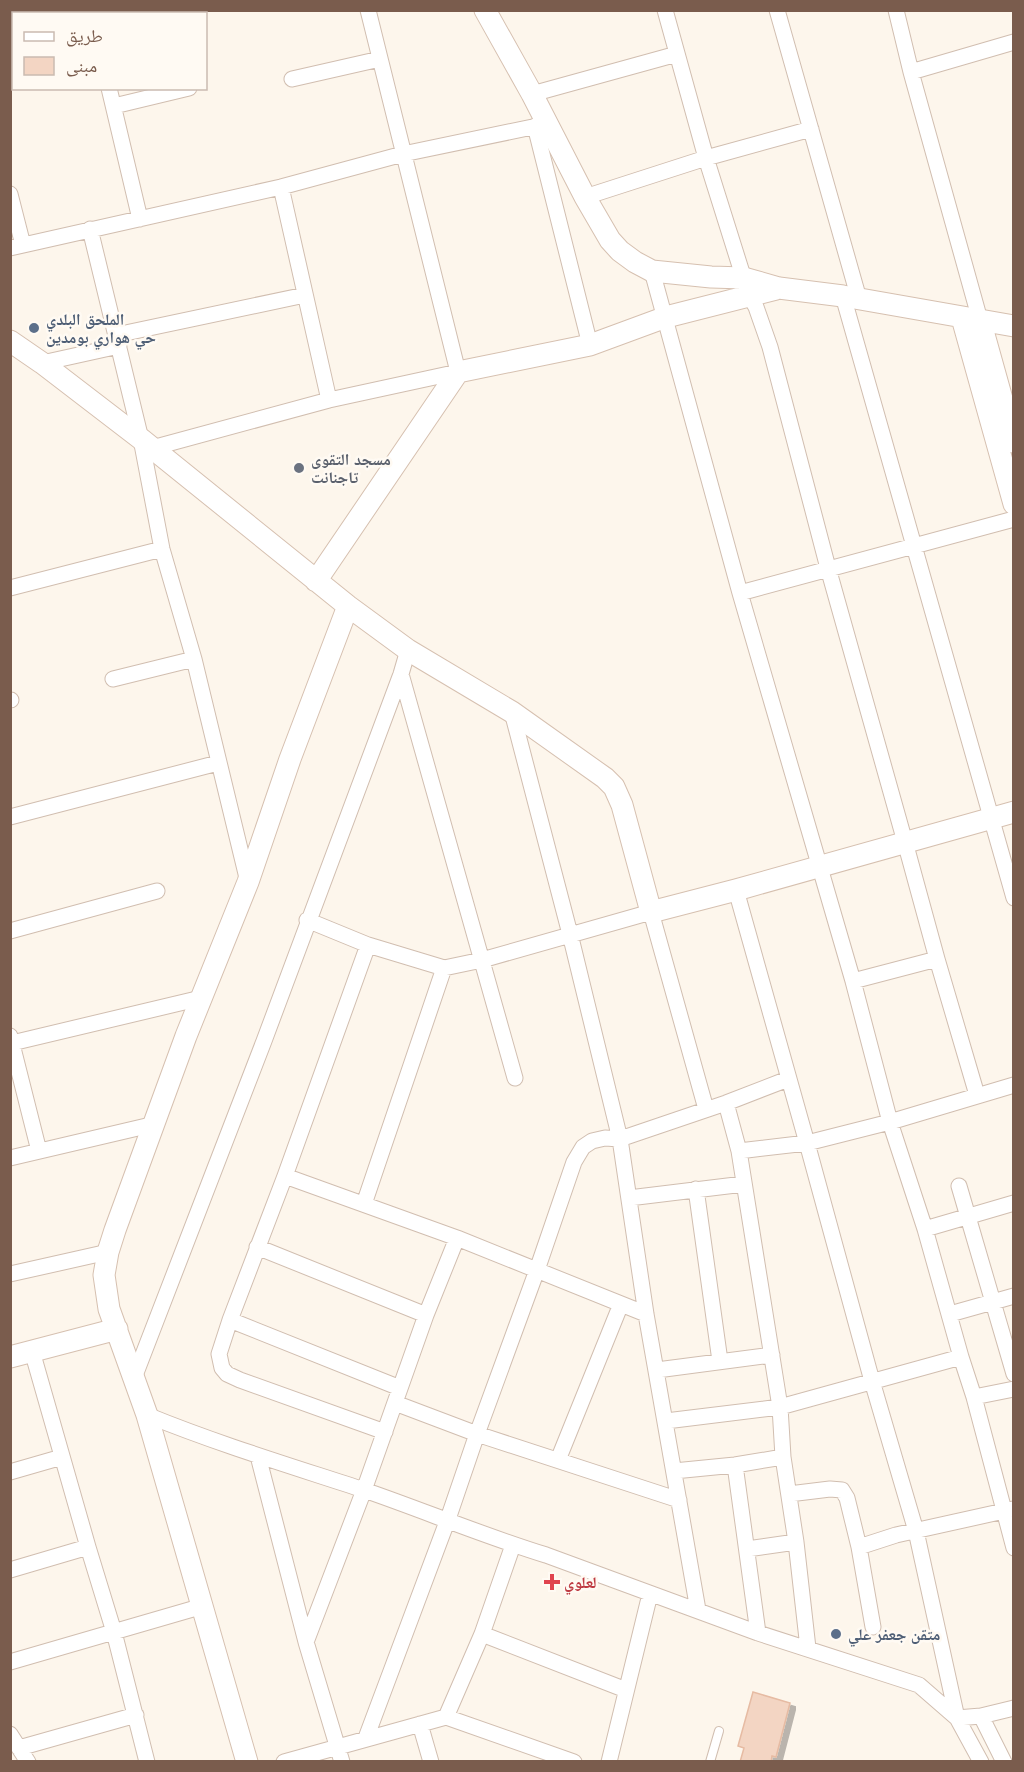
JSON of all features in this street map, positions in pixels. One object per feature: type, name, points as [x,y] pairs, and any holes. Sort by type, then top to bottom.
[{"type":"street","points":[[316,581],[458,372],[368,10]]},
{"type":"street","points":[[485,10],[532,94],[590,345]]},
{"type":"street","points":[[665,10],[706,158],[746,286],[770,347],[828,568],[977,1095]]},
{"type":"street","points":[[777,10],[811,129],[914,545],[1014,898]]},
{"type":"street","points":[[896,10],[1014,504]]},
{"type":"street","points":[[911,72],[1014,42]]},
{"type":"street","points":[[532,94],[677,54]]},
{"type":"street","points":[[292,79],[380,59]]},
{"type":"street","points":[[110,90],[140,219]]},
{"type":"street","points":[[114,106],[181,90]]},
{"type":"street","points":[[10,194],[17,247],[281,187],[403,154],[541,125]]},
{"type":"street","points":[[541,125],[610,240],[620,251],[652,271],[711,277],[746,286],[851,298],[1014,326]]},
{"type":"street","points":[[585,197],[706,158],[811,129]]},
{"type":"street","points":[[281,187],[329,400]]},
{"type":"street","points":[[90,229],[117,340],[146,443],[162,549],[194,659],[248,882]]},
{"type":"street","points":[[652,271],[740,593],[853,981],[890,1122],[925,1229],[961,1357],[1009,1511],[1014,1548]]},
{"type":"street","points":[[146,443],[329,400],[590,345],[746,286]]},
{"type":"street","points":[[42,363],[117,340],[305,295]]},
{"type":"street","points":[[971,319],[1014,442]]},
{"type":"street","points":[[10,341],[146,443],[348,606],[408,650],[512,712],[598,772],[614,787],[622,806],[706,1109]]},
{"type":"street","points":[[740,593],[1014,519]]},
{"type":"street","points":[[10,588],[162,549]]},
{"type":"street","points":[[247,1761],[147,1415],[109,1310],[104,1275],[108,1252],[201,998],[248,882],[290,759],[348,606]]},
{"type":"street","points":[[134,1378],[264,1041],[408,650]]},
{"type":"street","points":[[113,679],[194,659]]},
{"type":"street","points":[[401,674],[515,1078]]},
{"type":"street","points":[[512,712],[620,1139],[646,1314],[698,1610]]},
{"type":"street","points":[[10,817],[218,763]]},
{"type":"street","points":[[308,920],[368,945],[444,968],[482,960],[1014,812]]},
{"type":"street","points":[[736,890],[872,1381],[916,1531],[957,1718],[981,1761]]},
{"type":"street","points":[[10,931],[157,891]]},
{"type":"street","points":[[368,945],[219,1354],[222,1368],[227,1374],[385,1432]]},
{"type":"street","points":[[853,981],[937,959]]},
{"type":"street","points":[[364,1204],[444,968]]},
{"type":"street","points":[[39,1151],[11,1039],[201,998]]},
{"type":"street","points":[[366,1738],[448,1520],[574,1162],[583,1147],[605,1138],[620,1139],[788,1079]]},
{"type":"street","points":[[739,1150],[807,1143],[890,1122],[1014,1085]]},
{"type":"street","points":[[726,1103],[739,1150],[780,1407],[783,1457],[796,1542],[808,1648]]},
{"type":"street","points":[[10,1158],[155,1124]]},
{"type":"street","points":[[285,1176],[458,1238],[646,1314]]},
{"type":"street","points":[[629,1198],[744,1184]]},
{"type":"street","points":[[959,1186],[991,1302],[1014,1374]]},
{"type":"street","points":[[696,1190],[720,1361]]},
{"type":"street","points":[[925,1229],[1014,1203]]},
{"type":"street","points":[[306,1642],[364,1490],[426,1314],[458,1238]]},
{"type":"street","points":[[257,1246],[426,1314]]},
{"type":"street","points":[[10,1274],[108,1252]]},
{"type":"street","points":[[950,1314],[1014,1296]]},
{"type":"street","points":[[558,1460],[621,1304]]},
{"type":"street","points":[[230,1320],[400,1388]]},
{"type":"street","points":[[10,1357],[117,1329]]},
{"type":"street","points":[[32,1351],[114,1632],[147,1761]]},
{"type":"street","points":[[657,1370],[772,1355]]},
{"type":"street","points":[[666,1421],[780,1407],[961,1357]]},
{"type":"street","points":[[974,1397],[1014,1389]]},
{"type":"street","points":[[395,1403],[477,1434],[679,1500]]},
{"type":"street","points":[[147,1415],[258,1456],[364,1490],[758,1633],[919,1685],[957,1718],[981,1716],[1014,1708]]},
{"type":"street","points":[[258,1456],[306,1642],[340,1754]]},
{"type":"street","points":[[10,1472],[62,1457]]},
{"type":"street","points":[[674,1471],[735,1465],[783,1457]]},
{"type":"street","points":[[735,1465],[758,1633]]},
{"type":"street","points":[[789,1494],[831,1488],[842,1490],[847,1498],[859,1547],[873,1628]]},
{"type":"street","points":[[859,1547],[916,1531],[1009,1511]]},
{"type":"street","points":[[747,1549],[796,1542]]},
{"type":"street","points":[[446,1717],[482,1634],[513,1545]]},
{"type":"street","points":[[10,1570],[88,1547]]},
{"type":"street","points":[[609,1761],[650,1594]]},
{"type":"street","points":[[10,1662],[203,1606]]},
{"type":"street","points":[[482,1634],[626,1690]]},
{"type":"street","points":[[19,1748],[136,1715]]},
{"type":"street","points":[[981,1716],[1004,1761]]},
{"type":"street","points":[[284,1761],[340,1754],[366,1738],[446,1717],[574,1761]]},
{"type":"street","points":[[420,1724],[431,1761]]},
{"type":"street","points":[[10,1734],[28,1761]]},
{"type":"lane","points":[[710,1761],[719,1731]]},
{"type":"building","points":[[753,1692],[790,1703],[776,1757],[772,1756],[771,1762],[740,1762],[744,1748],[738,1746]]},
{"type":"place","name":"الملحق البلدي حي هواري بومدين","points":[[34,328]]},
{"type":"place","name":"مسجد التقوى تاجنانت","points":[[299,468]]},
{"type":"place","name":"لعلوي","points":[[552,1582]]},
{"type":"place","name":"متقن جعفر علي","points":[[836,1634]]}]
